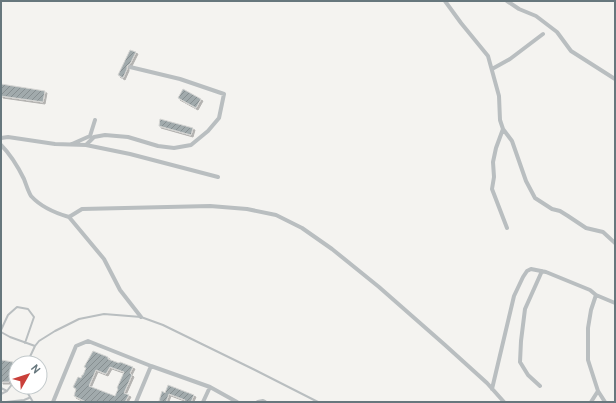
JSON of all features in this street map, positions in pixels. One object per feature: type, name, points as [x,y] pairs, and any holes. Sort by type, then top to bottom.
[{"type":"street","points":[[445,1],[484,50],[490,61],[499,96],[500,120],[503,129],[512,141],[526,181],[535,198],[552,209],[560,211],[586,228],[603,232],[615,242]]},
{"type":"street","points":[[507,1],[519,9],[536,16],[557,32],[571,51],[615,79]]},
{"type":"street","points":[[492,69],[510,59],[544,34]]},
{"type":"street","points":[[86,145],[94,137],[106,135],[128,137],[158,146],[174,148],[191,145],[208,131],[219,118],[224,94],[180,79],[130,67]]},
{"type":"street","points":[[72,144],[90,136],[95,120]]},
{"type":"street","points":[[503,129],[496,148],[492,189],[507,228]]},
{"type":"street","points":[[1,138],[8,137],[55,144],[86,145],[130,154],[218,177]]},
{"type":"street","points":[[1,145],[9,154],[24,179],[30,195],[42,206],[69,217],[104,259],[120,290],[141,317]]},
{"type":"street","points":[[69,217],[82,209],[210,206],[247,209],[276,216],[302,228],[332,249],[379,287],[492,389],[504,402]]},
{"type":"street","points":[[492,389],[514,296],[522,277],[527,271],[531,269],[542,271],[590,290],[596,295],[615,303]]},
{"type":"street","points":[[540,386],[528,375],[520,362],[525,309],[542,271]]},
{"type":"street","points":[[596,295],[590,310],[587,342],[588,360],[598,391],[605,402]]},
{"type":"street","points":[[53,402],[76,346],[88,341],[210,387],[237,402]]},
{"type":"street","points":[[136,402],[151,366]]},
{"type":"street","points":[[203,402],[210,387]]},
{"type":"street","points":[[591,402],[598,391]]},
{"type":"street","points":[[258,402],[265,402]]},
{"type":"lane","points":[[25,343],[34,317],[28,309],[16,307],[8,315],[1,331],[10,338],[25,343],[35,346]]},
{"type":"lane","points":[[31,355],[39,341],[55,330],[79,319],[104,314],[141,317],[162,325],[256,370],[318,402]]},
{"type":"lane","points":[[1,388],[7,390]]},
{"type":"lane","points":[[1,395],[7,390]]},
{"type":"lane","points":[[28,395],[33,402]]},
{"type":"lane","points":[[6,402],[29,398]]},
{"type":"building","points":[[130,50],[136,52],[130,64],[127,66],[123,78],[118,75]]},
{"type":"building","points":[[1,84],[45,91],[43,102],[1,96]]},
{"type":"building","points":[[183,89],[201,99],[196,108],[178,98]]},
{"type":"building","points":[[160,119],[193,128],[191,135],[159,126]]},
{"type":"building","points":[[93,351],[108,357],[108,359],[133,367],[130,373],[132,375],[124,393],[129,395],[125,402],[86,402],[74,396],[76,389],[73,387],[78,377],[81,378],[83,375],[86,368],[84,367]],"holes":[[[110,367],[124,372],[115,396],[89,386],[96,370],[106,374]]]},
{"type":"building","points":[[1,360],[8,361],[8,382],[1,382]]},
{"type":"building","points":[[168,385],[194,395],[191,402],[184,402],[185,400],[169,394],[166,402],[159,401],[162,391],[165,393]]}]
